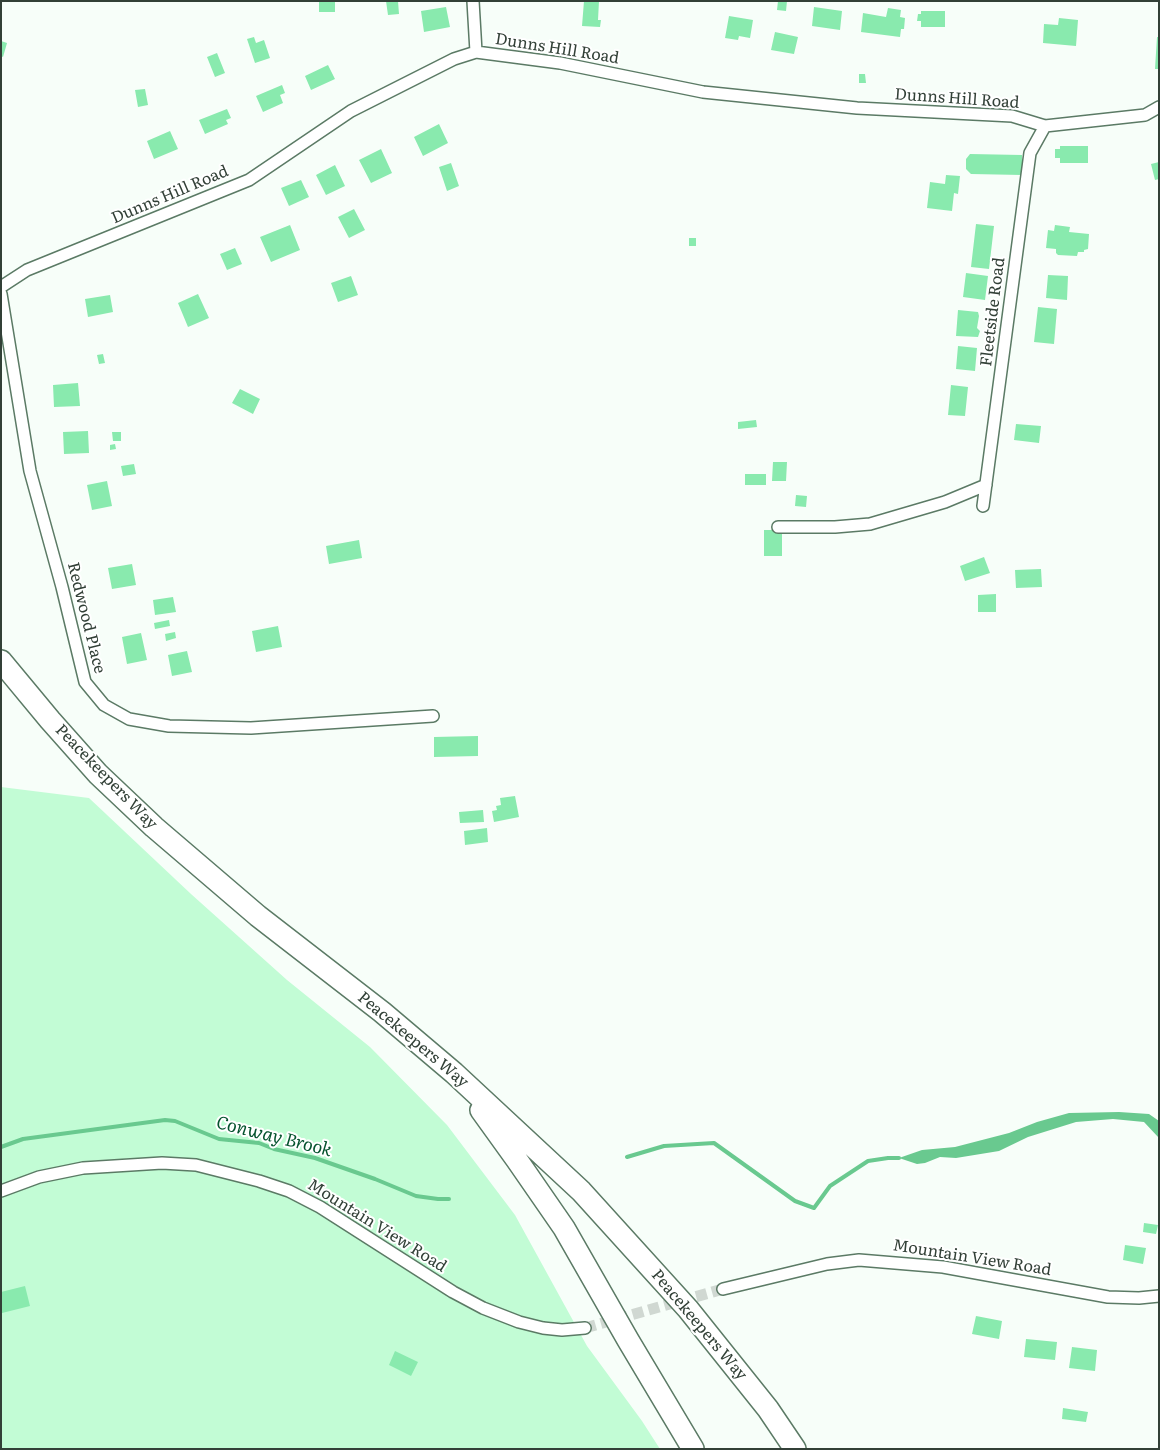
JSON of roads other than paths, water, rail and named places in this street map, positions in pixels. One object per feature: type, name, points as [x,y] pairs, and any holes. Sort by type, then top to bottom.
[{"type":"highway","name":"Peacekeepers Way","points":[[1,660],[50,720],[98,774],[154,827],[258,916],[382,1012],[454,1073],[581,1191],[688,1309],[768,1409],[795,1449]]},
{"type":"highway","points":[[454,1073],[564,1228],[693,1449]]},
{"type":"highway","points":[[768,1409],[805,1449]]},
{"type":"street","points":[[473,1],[476,52]]},
{"type":"street","name":"Dunns Hill Road","points":[[1,287],[27,270],[249,180],[351,111],[454,58],[476,52],[560,63],[703,92],[857,108],[1012,116],[1045,126],[1145,115],[1159,107]]},
{"type":"street","name":"Fleetside Road","points":[[983,506],[1030,153],[1045,126]]},
{"type":"street","name":"Redwood Place","points":[[1,294],[30,471],[62,587],[85,682],[104,705],[129,719],[168,726],[251,728],[433,716]]},
{"type":"street","points":[[778,527],[835,527],[870,524],[945,502],[986,485]]},
{"type":"street","name":"Mountain View Road","points":[[1,1191],[39,1176],[83,1168],[162,1163],[196,1165],[259,1181],[289,1191],[320,1207],[453,1292],[483,1308],[519,1322],[543,1328],[562,1330],[585,1328]]},
{"type":"street","name":"Mountain View Road","points":[[723,1289],[827,1264],[859,1260],[943,1267],[1108,1297],[1140,1298],[1159,1296]]},
{"type":"waterway","name":"Conway Brook","points":[[1,1147],[23,1139],[165,1120],[175,1121],[219,1139],[259,1143],[274,1149],[315,1158],[416,1196],[449,1199]]},
{"type":"waterway","name":"Conway Brook","points":[[627,1157],[664,1146],[714,1143],[795,1201],[814,1208],[830,1186],[868,1161],[899,1158]]},
{"type":"tunnel","points":[[585,1328],[723,1289]]}]
